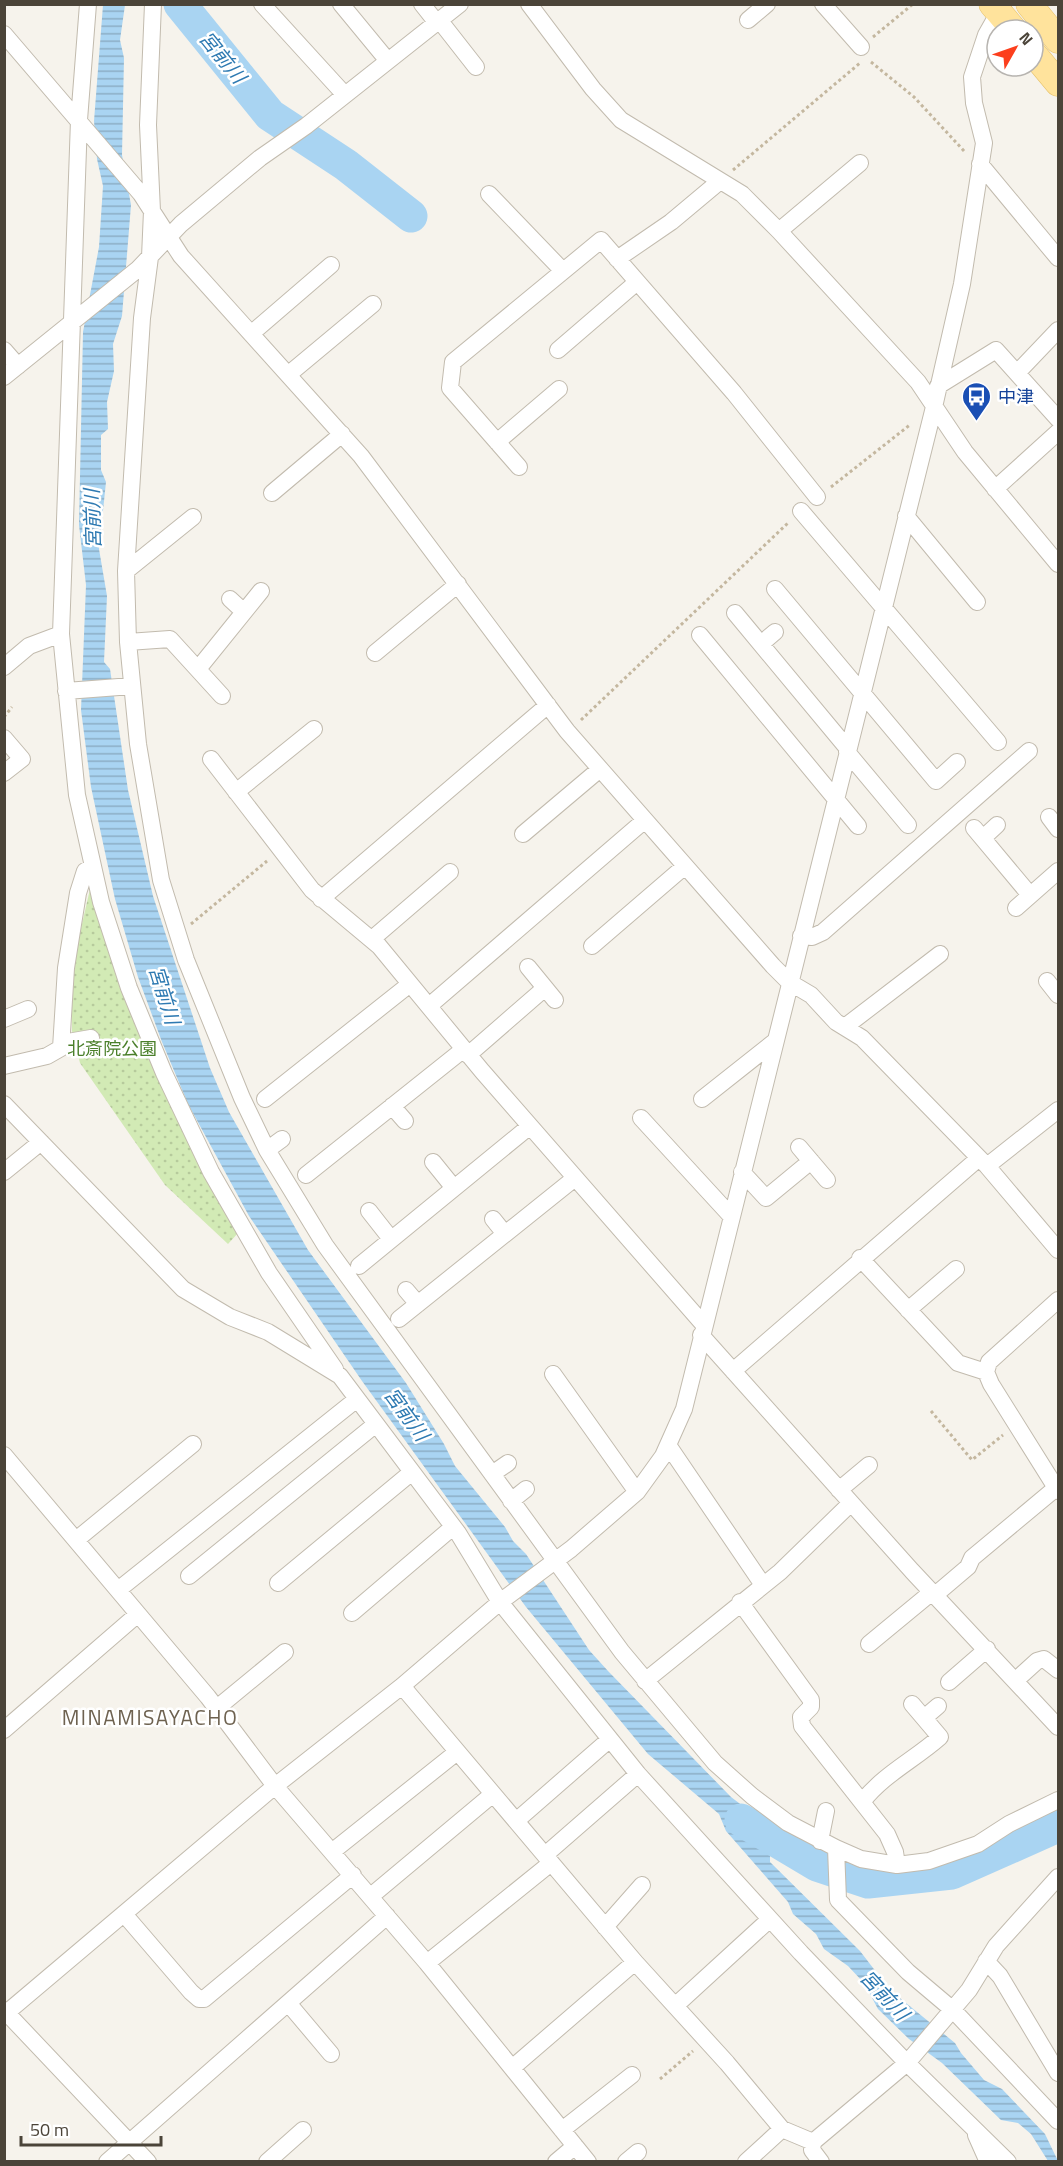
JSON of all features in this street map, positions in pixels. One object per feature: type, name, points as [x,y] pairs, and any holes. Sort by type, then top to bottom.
[{"type":"main road","points":[[1029,4],[1059,40]]},
{"type":"main road","points":[[1045,67],[1059,83]]},
{"type":"street","points":[[88,4],[78,319],[61,634],[70,691],[77,795],[101,902],[129,988],[164,1073],[211,1172],[268,1273],[340,1376],[453,1527],[503,1600],[610,1739],[638,1774],[770,1919],[1008,2162]]},
{"type":"street","points":[[153,4],[148,125],[152,211],[144,263],[126,571],[128,686],[161,880],[178,935],[219,1044],[267,1150],[325,1245],[492,1474],[552,1562],[645,1681],[715,1763],[734,1780],[788,1823],[836,1852],[897,1865],[929,1861],[978,1844],[1009,1824],[1059,1800]]},
{"type":"street","points":[[262,4],[345,95]]},
{"type":"street","points":[[341,4],[388,61]]},
{"type":"street","points":[[422,4],[476,67]]},
{"type":"street","points":[[4,377],[144,263],[181,224],[260,158],[306,126],[460,4]]},
{"type":"street","points":[[529,4],[593,90],[621,120],[742,194],[779,231],[918,382],[994,489],[1055,553]]},
{"type":"street","points":[[748,20],[767,4]]},
{"type":"street","points":[[823,4],[857,52]]},
{"type":"street","points":[[148,2162],[5,2013],[275,1786],[402,1686],[503,1600],[571,1549],[637,1492],[669,1445],[684,1409],[934,407],[962,284],[984,144],[974,103],[972,77],[986,35],[1002,13]]},
{"type":"street","points":[[4,34],[141,194],[186,263],[342,434],[420,533],[567,731],[789,982],[801,987],[836,1022],[846,1026],[862,1038],[983,1162],[1059,1250]]},
{"type":"street","points":[[779,231],[860,163]]},
{"type":"street","points":[[980,164],[1059,258]]},
{"type":"street","points":[[617,259],[671,222],[720,181]]},
{"type":"street","points":[[489,194],[563,272]]},
{"type":"street","points":[[519,467],[450,388],[453,362],[601,240],[734,393],[817,497]]},
{"type":"street","points":[[252,333],[332,265]]},
{"type":"street","points":[[558,350],[637,282]]},
{"type":"street","points":[[288,374],[373,304]]},
{"type":"street","points":[[1017,373],[1059,330]]},
{"type":"street","points":[[4,350],[18,366]]},
{"type":"street","points":[[938,386],[996,350],[1059,419]]},
{"type":"street","points":[[497,442],[559,389]]},
{"type":"street","points":[[994,489],[1059,432]]},
{"type":"street","points":[[272,492],[342,434]]},
{"type":"street","points":[[801,511],[884,605],[998,742]]},
{"type":"street","points":[[906,516],[977,602]]},
{"type":"street","points":[[126,571],[193,517]]},
{"type":"street","points":[[375,653],[458,584]]},
{"type":"street","points":[[775,589],[936,781],[957,762]]},
{"type":"street","points":[[198,669],[261,591]]},
{"type":"street","points":[[230,599],[244,612]]},
{"type":"street","points":[[735,613],[908,825]]},
{"type":"street","points":[[761,644],[775,632]]},
{"type":"street","points":[[4,667],[30,646],[61,634]]},
{"type":"street","points":[[700,635],[858,826]]},
{"type":"street","points":[[128,642],[170,639],[222,696]]},
{"type":"street","points":[[954,689],[967,678]]},
{"type":"street","points":[[70,691],[128,686]]},
{"type":"street","points":[[321,899],[548,705]]},
{"type":"street","points":[[236,792],[314,729]]},
{"type":"street","points":[[4,738],[22,759],[4,772]]},
{"type":"street","points":[[801,936],[812,937],[823,932],[1029,751]]},
{"type":"street","points":[[211,759],[280,850],[321,899],[372,939],[703,1330],[733,1371],[933,1593],[1059,1727]]},
{"type":"street","points":[[523,834],[600,769]]},
{"type":"street","points":[[429,1006],[645,820]]},
{"type":"street","points":[[998,825],[978,833],[1030,895]]},
{"type":"street","points":[[592,946],[685,866]]},
{"type":"street","points":[[4,1066],[47,1056],[61,1048],[66,968],[78,893],[85,871],[93,867]]},
{"type":"street","points":[[1016,908],[1059,871]]},
{"type":"street","points":[[372,939],[450,872]]},
{"type":"street","points":[[846,1026],[940,954]]},
{"type":"street","points":[[306,1175],[326,1169],[392,1106],[550,994],[528,967]]},
{"type":"street","points":[[1047,981],[1059,995]]},
{"type":"street","points":[[265,1099],[410,984]]},
{"type":"street","points":[[4,1019],[28,1009]]},
{"type":"street","points":[[62,1043],[91,1038]]},
{"type":"street","points":[[704,1076],[708,1094],[774,1042]]},
{"type":"street","points":[[4,1104],[183,1289],[230,1317],[268,1332],[340,1376]]},
{"type":"street","points":[[392,1106],[405,1121]]},
{"type":"street","points":[[733,1371],[860,1258],[983,1162],[1059,1110]]},
{"type":"street","points":[[641,1118],[731,1216]]},
{"type":"street","points":[[359,1266],[530,1126]]},
{"type":"street","points":[[267,1150],[282,1139]]},
{"type":"street","points":[[4,1172],[40,1142]]},
{"type":"street","points":[[799,1147],[827,1180]]},
{"type":"street","points":[[742,1172],[766,1198],[811,1161]]},
{"type":"street","points":[[433,1162],[454,1188]]},
{"type":"street","points":[[399,1320],[575,1178]]},
{"type":"street","points":[[369,1211],[391,1239]]},
{"type":"street","points":[[493,1220],[505,1234]]},
{"type":"street","points":[[860,1258],[958,1363],[986,1372],[1016,1425],[1057,1489],[972,1558],[968,1567],[869,1644]]},
{"type":"street","points":[[908,1310],[956,1269]]},
{"type":"street","points":[[406,1290],[418,1304]]},
{"type":"street","points":[[986,1372],[989,1362],[1059,1300]]},
{"type":"street","points":[[554,1374],[637,1492]]},
{"type":"street","points":[[118,1590],[357,1399]]},
{"type":"street","points":[[189,1575],[376,1424]]},
{"type":"street","points":[[76,1540],[193,1444]]},
{"type":"street","points":[[669,1445],[763,1585]]},
{"type":"street","points":[[492,1474],[508,1463]]},
{"type":"street","points":[[839,1490],[869,1465]]},
{"type":"street","points":[[8,1467],[76,1540],[217,1708],[275,1786],[427,1963],[588,2162]]},
{"type":"street","points":[[278,1583],[412,1472]]},
{"type":"street","points":[[511,1501],[525,1489]]},
{"type":"street","points":[[645,1681],[763,1585],[851,1503]]},
{"type":"street","points":[[352,1613],[453,1527]]},
{"type":"street","points":[[740,1602],[811,1700],[811,1707],[801,1717],[802,1726],[892,1842],[897,1865]]},
{"type":"street","points":[[4,1730],[138,1614]]},
{"type":"street","points":[[949,1682],[987,1649]]},
{"type":"street","points":[[217,1708],[285,1652]]},
{"type":"street","points":[[1016,1680],[1037,1661],[1044,1659],[1059,1670]]},
{"type":"street","points":[[402,1686],[635,1962],[782,2129],[813,2142]]},
{"type":"street","points":[[862,1802],[903,1763],[913,1761],[940,1737],[912,1704]]},
{"type":"street","points":[[924,1718],[938,1706]]},
{"type":"street","points":[[516,1821],[610,1739]]},
{"type":"street","points":[[333,1851],[457,1752]]},
{"type":"street","points":[[427,1963],[548,1859],[638,1774]]},
{"type":"street","points":[[371,1896],[493,1794]]},
{"type":"street","points":[[820,1841],[826,1811]]},
{"type":"street","points":[[836,1852],[838,1900],[1059,2121]]},
{"type":"street","points":[[124,1914],[191,1992],[199,1999],[204,1999],[353,1875]]},
{"type":"street","points":[[821,2162],[812,2151],[813,2142],[910,2060],[969,1990],[986,1961],[1022,1915],[1058,1878]]},
{"type":"street","points":[[605,1927],[642,1885]]},
{"type":"street","points":[[107,2162],[387,1916]]},
{"type":"street","points":[[675,2006],[770,1919]]},
{"type":"street","points":[[986,1961],[1000,1976],[1059,2073]]},
{"type":"street","points":[[512,2068],[635,1962]]},
{"type":"street","points":[[288,2003],[331,2054]]},
{"type":"street","points":[[562,2130],[632,2075]]},
{"type":"street","points":[[972,2126],[988,2162]]},
{"type":"street","points":[[746,2162],[782,2129]]},
{"type":"street","points":[[267,2162],[303,2130]]},
{"type":"street","points":[[556,2162],[575,2146]]},
{"type":"path","points":[[857,52],[914,4]]},
{"type":"path","points":[[720,181],[861,64],[857,52]]},
{"type":"path","points":[[857,52],[914,97],[959,147],[980,164]]},
{"type":"path","points":[[817,497],[934,407]]},
{"type":"path","points":[[567,731],[801,511]]},
{"type":"path","points":[[4,717],[12,707]]},
{"type":"path","points":[[178,935],[280,850]]},
{"type":"path","points":[[931,1412],[972,1460],[1016,1425]]},
{"type":"path","points":[[660,2079],[706,2040]]},
{"type":"green space","name":"北斎院公園","points":[[90,889],[239,1232],[228,1244],[165,1185],[80,1063],[72,1031],[71,972]]},
{"type":"water","name":"宮前川","points":[[103,5],[125,5],[120,40],[124,58],[122,155],[131,205],[122,316],[113,344],[114,371],[107,402],[108,429],[101,435],[101,470],[106,482],[99,549],[107,596],[104,662],[110,669],[128,790],[153,896],[210,1068],[229,1112],[308,1250],[406,1383],[455,1466],[505,1527],[513,1541],[526,1554],[589,1650],[731,1797],[785,1838],[770,1853],[770,1862],[860,1951],[890,1990],[955,2043],[984,2080],[1002,2089],[1045,2134],[1058,2161],[1048,2161],[1031,2134],[1018,2123],[1001,2120],[942,2063],[909,2039],[878,2009],[864,1983],[848,1966],[824,1949],[816,1934],[793,1914],[788,1902],[726,1831],[719,1814],[648,1754],[526,1607],[362,1381],[249,1216],[188,1104],[138,977],[115,899],[91,787],[81,710],[86,585],[79,525],[83,332],[99,247],[103,186],[97,159],[94,121]]},
{"type":"waterway","name":"宮前川","points":[[180,4],[270,115],[346,165],[411,216]]},
{"type":"waterway","name":"宮前川","points":[[741,1820],[817,1865],[868,1882],[952,1873],[1058,1826]]},
{"type":"place","name":"中津","points":[[977,422]]},
{"type":"district","name":"MINAMISAYACHO","points":[[150,1717]]}]
